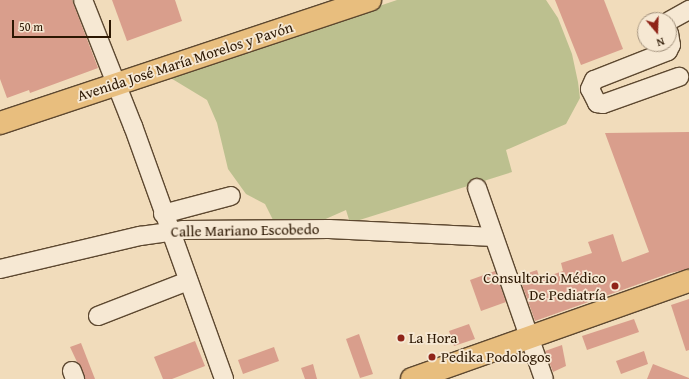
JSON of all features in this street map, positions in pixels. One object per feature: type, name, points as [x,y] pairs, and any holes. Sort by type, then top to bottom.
[{"type":"main road","name":"Avenida José María Morelos y Pavón","points":[[0,123],[370,0]]},
{"type":"main road","points":[[412,379],[689,281]]},
{"type":"street","points":[[83,0],[116,84],[224,379]]},
{"type":"street","points":[[677,16],[689,10]]},
{"type":"street","points":[[665,52],[594,80],[590,89],[597,103],[602,104],[679,77]]},
{"type":"street","points":[[476,188],[544,379]]},
{"type":"street","points":[[166,223],[231,196]]},
{"type":"street","name":"Calle Mariano Escobedo","points":[[0,269],[166,223],[494,237]]},
{"type":"street","points":[[98,316],[188,281]]},
{"type":"green space","points":[[397,0],[546,0],[558,18],[572,54],[578,82],[580,98],[566,124],[506,150],[512,172],[350,223],[346,210],[312,225],[275,224],[265,204],[246,194],[228,169],[217,123],[207,100],[169,77]]},
{"type":"building","points":[[0,0],[72,0],[98,68],[30,93],[29,90],[7,98],[0,79]]},
{"type":"building","points":[[112,0],[175,0],[182,21],[127,41]]},
{"type":"building","points":[[555,0],[604,0],[623,49],[581,65]]},
{"type":"building","points":[[689,132],[689,269],[670,273],[535,321],[519,276],[537,270],[540,279],[563,271],[561,263],[592,253],[588,242],[613,234],[622,262],[649,252],[605,133]]},
{"type":"building","points":[[495,271],[506,302],[481,311],[470,280]]},
{"type":"building","points":[[689,299],[689,350],[686,351],[671,305]]},
{"type":"building","points":[[634,319],[639,332],[587,350],[582,336]]},
{"type":"building","points":[[469,324],[475,339],[454,346],[449,331]]},
{"type":"building","points":[[359,334],[373,374],[360,378],[346,339]]},
{"type":"building","points":[[195,341],[205,366],[172,379],[163,379],[154,357]]},
{"type":"building","points":[[81,343],[95,379],[85,379],[70,347]]},
{"type":"building","points":[[562,345],[566,366],[553,372],[545,351]]},
{"type":"building","points":[[274,347],[279,361],[243,374],[238,360]]},
{"type":"building","points":[[644,351],[648,364],[621,374],[616,361]]},
{"type":"building","points":[[313,364],[317,379],[305,379],[301,368]]},
{"type":"building","points":[[653,364],[689,378],[689,379],[647,379]]},
{"type":"place","name":"Consultorio Médico De Pediatría","points":[[615,286]]},
{"type":"place","name":"La Hora","points":[[401,338]]},
{"type":"place","name":"Pedika Podologos","points":[[432,357]]}]
